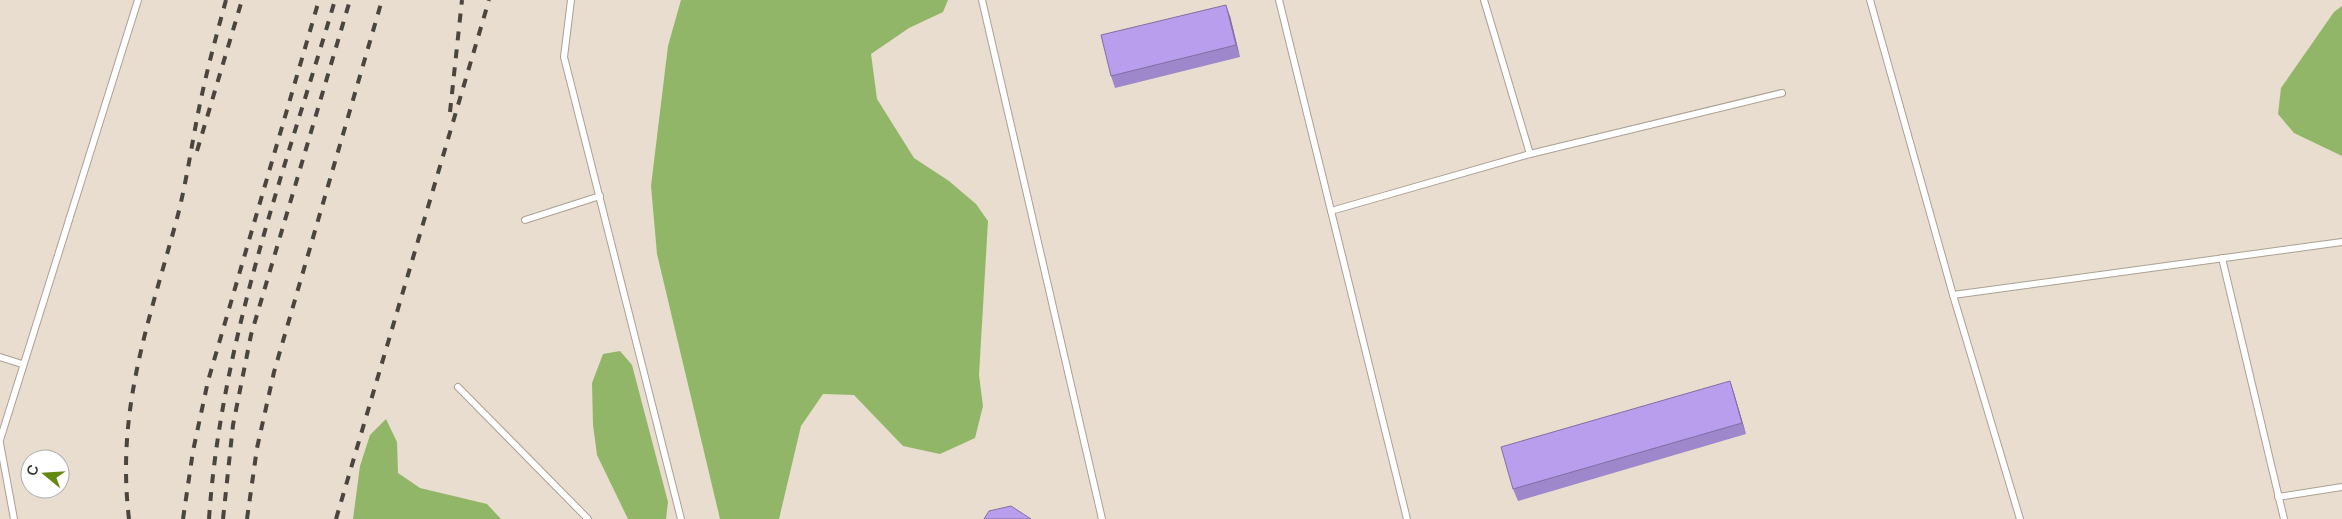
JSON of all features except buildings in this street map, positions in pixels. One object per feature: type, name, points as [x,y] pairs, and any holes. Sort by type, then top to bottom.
[{"type":"lane","points":[[14,519],[0,442],[22,364],[138,0]]},
{"type":"lane","points":[[571,0],[564,57],[681,519]]},
{"type":"lane","points":[[982,0],[1102,519]]},
{"type":"lane","points":[[1279,0],[1408,519]]},
{"type":"lane","points":[[1484,0],[1530,154]]},
{"type":"lane","points":[[1870,0],[1953,295],[2020,519]]},
{"type":"lane","points":[[1331,211],[1530,154],[1782,93]]},
{"type":"lane","points":[[525,220],[600,196]]},
{"type":"lane","points":[[1953,295],[2342,242]]},
{"type":"lane","points":[[2222,258],[2284,519]]},
{"type":"lane","points":[[0,357],[22,364]]},
{"type":"lane","points":[[458,387],[588,519]]},
{"type":"lane","points":[[2278,496],[2342,487]]},
{"type":"green space","points":[[681,0],[948,0],[943,12],[909,28],[871,54],[877,99],[914,158],[949,181],[976,204],[988,221],[979,375],[983,406],[975,438],[940,454],[903,446],[854,395],[823,394],[801,426],[779,519],[720,519],[657,254],[651,186],[668,46]]},
{"type":"green space","points":[[2342,6],[2342,156],[2294,133],[2278,114],[2281,88],[2334,12]]},
{"type":"green space","points":[[620,351],[632,365],[668,502],[666,519],[628,519],[597,455],[593,425],[592,383],[603,354]]},
{"type":"green space","points":[[386,419],[397,442],[398,473],[420,488],[487,504],[501,519],[353,519],[360,466],[370,435]]},
{"type":"railway","points":[[129,519],[126,479],[127,441],[137,368],[145,332],[180,207],[198,114],[226,0]]},
{"type":"railway","points":[[197,151],[242,0]]},
{"type":"railway","points":[[183,519],[193,451],[208,381],[319,0]]},
{"type":"railway","points":[[209,519],[216,453],[241,321],[276,192],[335,0]]},
{"type":"railway","points":[[223,519],[233,425],[251,335],[350,0]]},
{"type":"railway","points":[[247,519],[257,448],[274,372],[382,0]]},
{"type":"railway","points":[[450,112],[462,0]]},
{"type":"railway","points":[[336,519],[489,0]]}]
